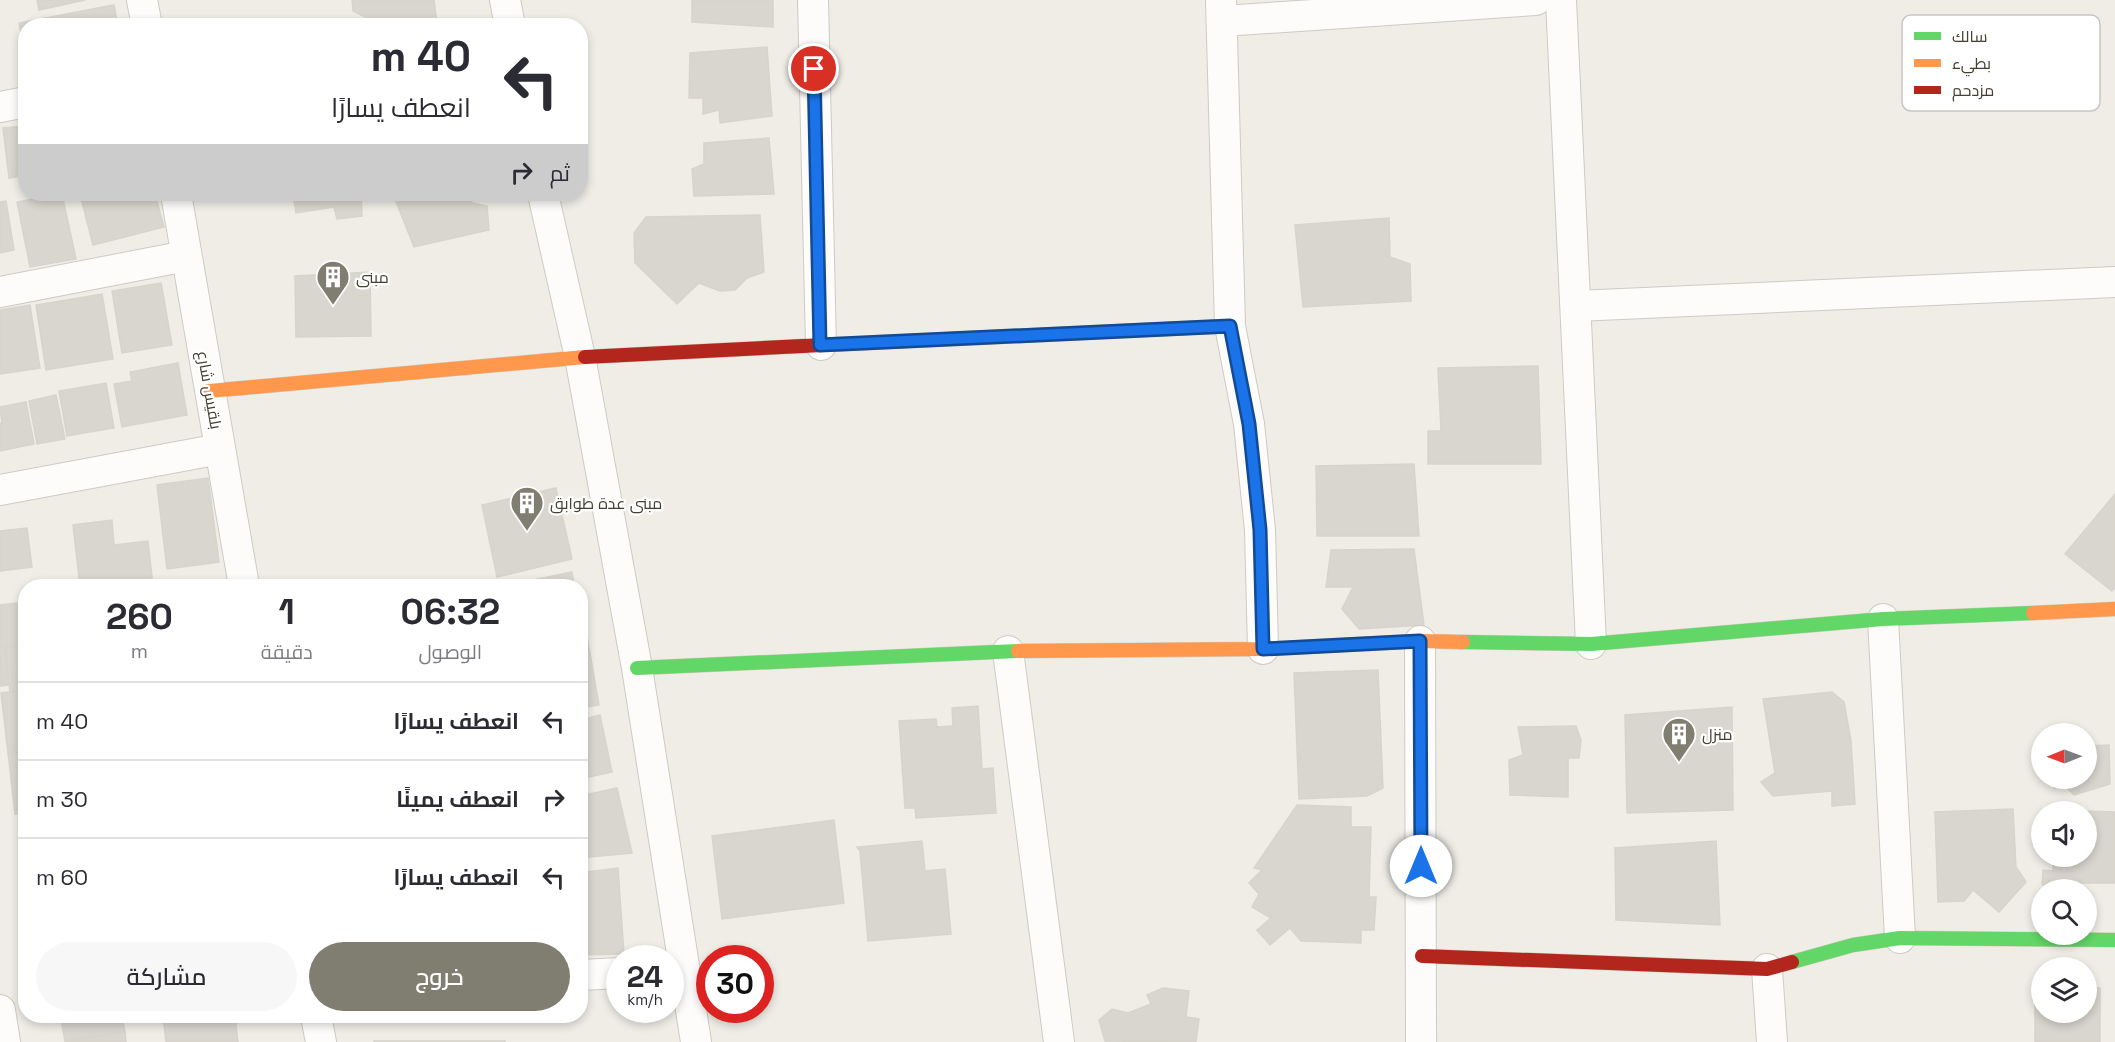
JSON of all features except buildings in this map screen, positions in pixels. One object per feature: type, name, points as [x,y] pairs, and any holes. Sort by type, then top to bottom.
[{"type":"street","points":[[142,0],[145,18]]},
{"type":"street","points":[[505,0],[508,18]]},
{"type":"street","points":[[813,0],[820,345]]},
{"type":"street","points":[[1263,649],[1260,530],[1249,424],[1230,326],[1222,11],[1536,0]]},
{"type":"street","points":[[1562,0],[1591,644]]},
{"type":"street","points":[[0,107],[18,104]]},
{"type":"street","name":"بلقيس شارع","points":[[177,201],[242,579]]},
{"type":"street","points":[[545,201],[580,357],[637,668],[675,945]]},
{"type":"street","points":[[0,292],[186,256]]},
{"type":"street","points":[[1576,306],[2115,282]]},
{"type":"street","points":[[209,391],[580,357],[1230,326]]},
{"type":"street","points":[[0,490],[220,449]]},
{"type":"street","points":[[637,668],[1008,651],[1263,649],[1420,641],[1591,644],[1883,619],[2115,609]]},
{"type":"street","points":[[1883,619],[1900,938]]},
{"type":"street","points":[[1420,641],[1421,1042]]},
{"type":"street","points":[[1008,651],[1059,1042]]},
{"type":"street","points":[[1422,957],[1767,969],[1853,945],[1900,938],[2115,940]]},
{"type":"street","points":[[1767,969],[1772,1042]]},
{"type":"street","points":[[588,975],[606,974]]},
{"type":"street","points":[[684,994],[696,1042]]},
{"type":"street","points":[[0,1010],[5,1042]]},
{"type":"street","points":[[317,1023],[321,1042]]},
{"type":"traffic: fast","points":[[1463,642],[1591,644],[1883,619],[2033,613]]},
{"type":"traffic: fast","points":[[637,668],[1018,651]]},
{"type":"traffic: fast","points":[[1792,962],[1853,945],[1900,938],[2115,940]]},
{"type":"traffic: slow","points":[[823,345],[1230,326]]},
{"type":"traffic: slow","points":[[209,391],[585,357]]},
{"type":"traffic: slow","points":[[2033,613],[2115,609]]},
{"type":"traffic: slow","points":[[1018,651],[1263,649],[1420,641],[1463,642]]},
{"type":"traffic: jam","points":[[585,357],[823,345]]},
{"type":"traffic: jam","points":[[1422,956],[1767,969],[1792,962]]},
{"type":"place","name":"مبنى","points":[[333,306]]},
{"type":"place","name":"مبنى عدة طوابق","points":[[527,532]]},
{"type":"place","name":"منزل","points":[[1679,763]]},
{"type":"route","points":[[814,69],[820,345],[1230,326],[1249,424],[1260,530],[1263,649],[1420,641],[1421,866]]}]
